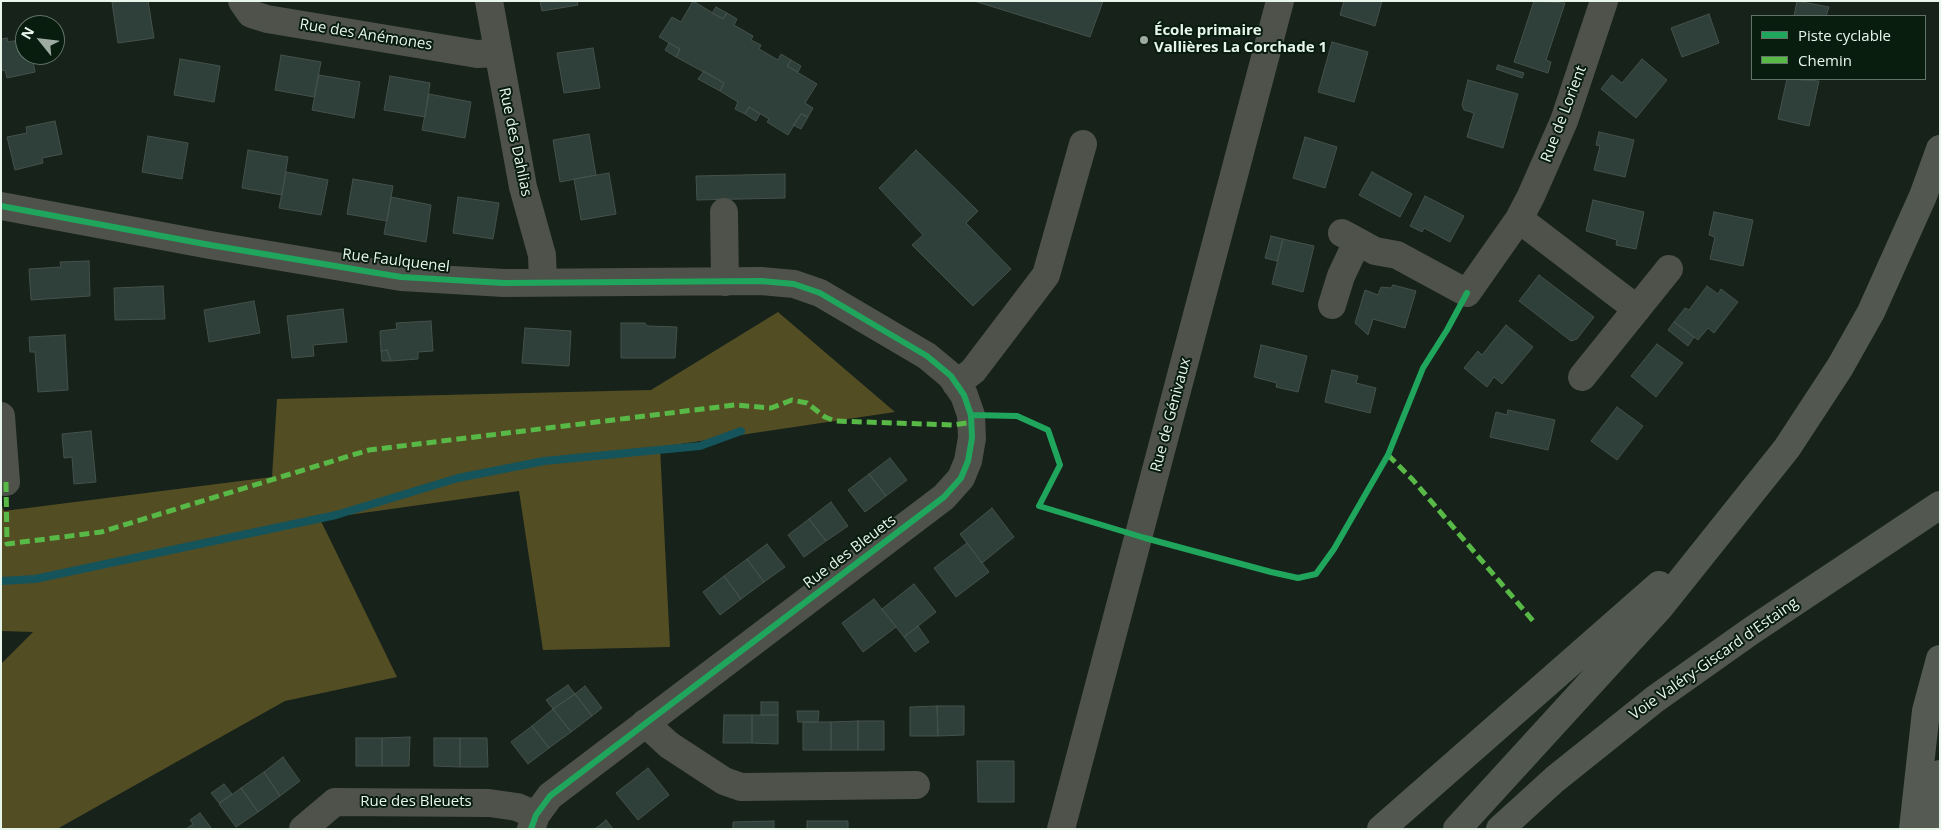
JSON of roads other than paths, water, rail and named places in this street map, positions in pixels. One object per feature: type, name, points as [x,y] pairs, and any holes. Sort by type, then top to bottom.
[{"type":"highway","points":[[1457,829],[1660,607],[1787,448],[1844,359],[1879,294],[1923,196],[1940,150]]},
{"type":"highway","name":"Voie Valéry-Giscard d'Estaing","points":[[1500,829],[1555,779],[1655,698],[1751,631],[1940,505]]},
{"type":"highway","points":[[1381,829],[1726,526]]},
{"type":"main road","points":[[1913,829],[1926,712],[1940,659]]},
{"type":"main road","points":[[1935,829],[1940,774]]},
{"type":"street","name":"Rue des Anémones","points":[[242,1],[251,14],[267,19],[477,54],[496,53]]},
{"type":"street","name":"Rue des Dahlias","points":[[489,1],[496,53],[523,187],[542,255],[543,281]]},
{"type":"street","name":"Rue de Génivaux","points":[[1061,829],[1280,1]]},
{"type":"street","name":"Rue de Lorient","points":[[1332,305],[1341,276],[1349,237],[1375,251],[1397,255],[1466,293],[1519,219],[1564,122],[1609,3]]},
{"type":"street","points":[[956,384],[973,371],[1046,274],[1083,144]]},
{"type":"street","name":"Rue Faulquenel","points":[[1,206],[210,245],[401,277],[504,283],[543,281],[761,281],[794,284]]},
{"type":"street","points":[[724,212],[725,282]]},
{"type":"street","points":[[1519,219],[1637,309]]},
{"type":"street","points":[[1582,377],[1669,269]]},
{"type":"street","name":"Rue des Bleuets","points":[[303,829],[335,802],[489,803],[517,807],[534,822],[550,796],[944,497],[962,478],[969,453],[972,415],[964,395],[951,376],[927,356],[820,293],[794,284]]},
{"type":"street","points":[[1,416],[6,482]]},
{"type":"street","points":[[645,723],[669,745],[724,781],[741,787],[916,785]]},
{"type":"waterway","points":[[1,581],[35,579],[336,515],[458,478],[544,461],[700,446],[741,431]]},
{"type":"place","name":"École primaire Vallières La Corchade 1","points":[[1144,40]]}]
